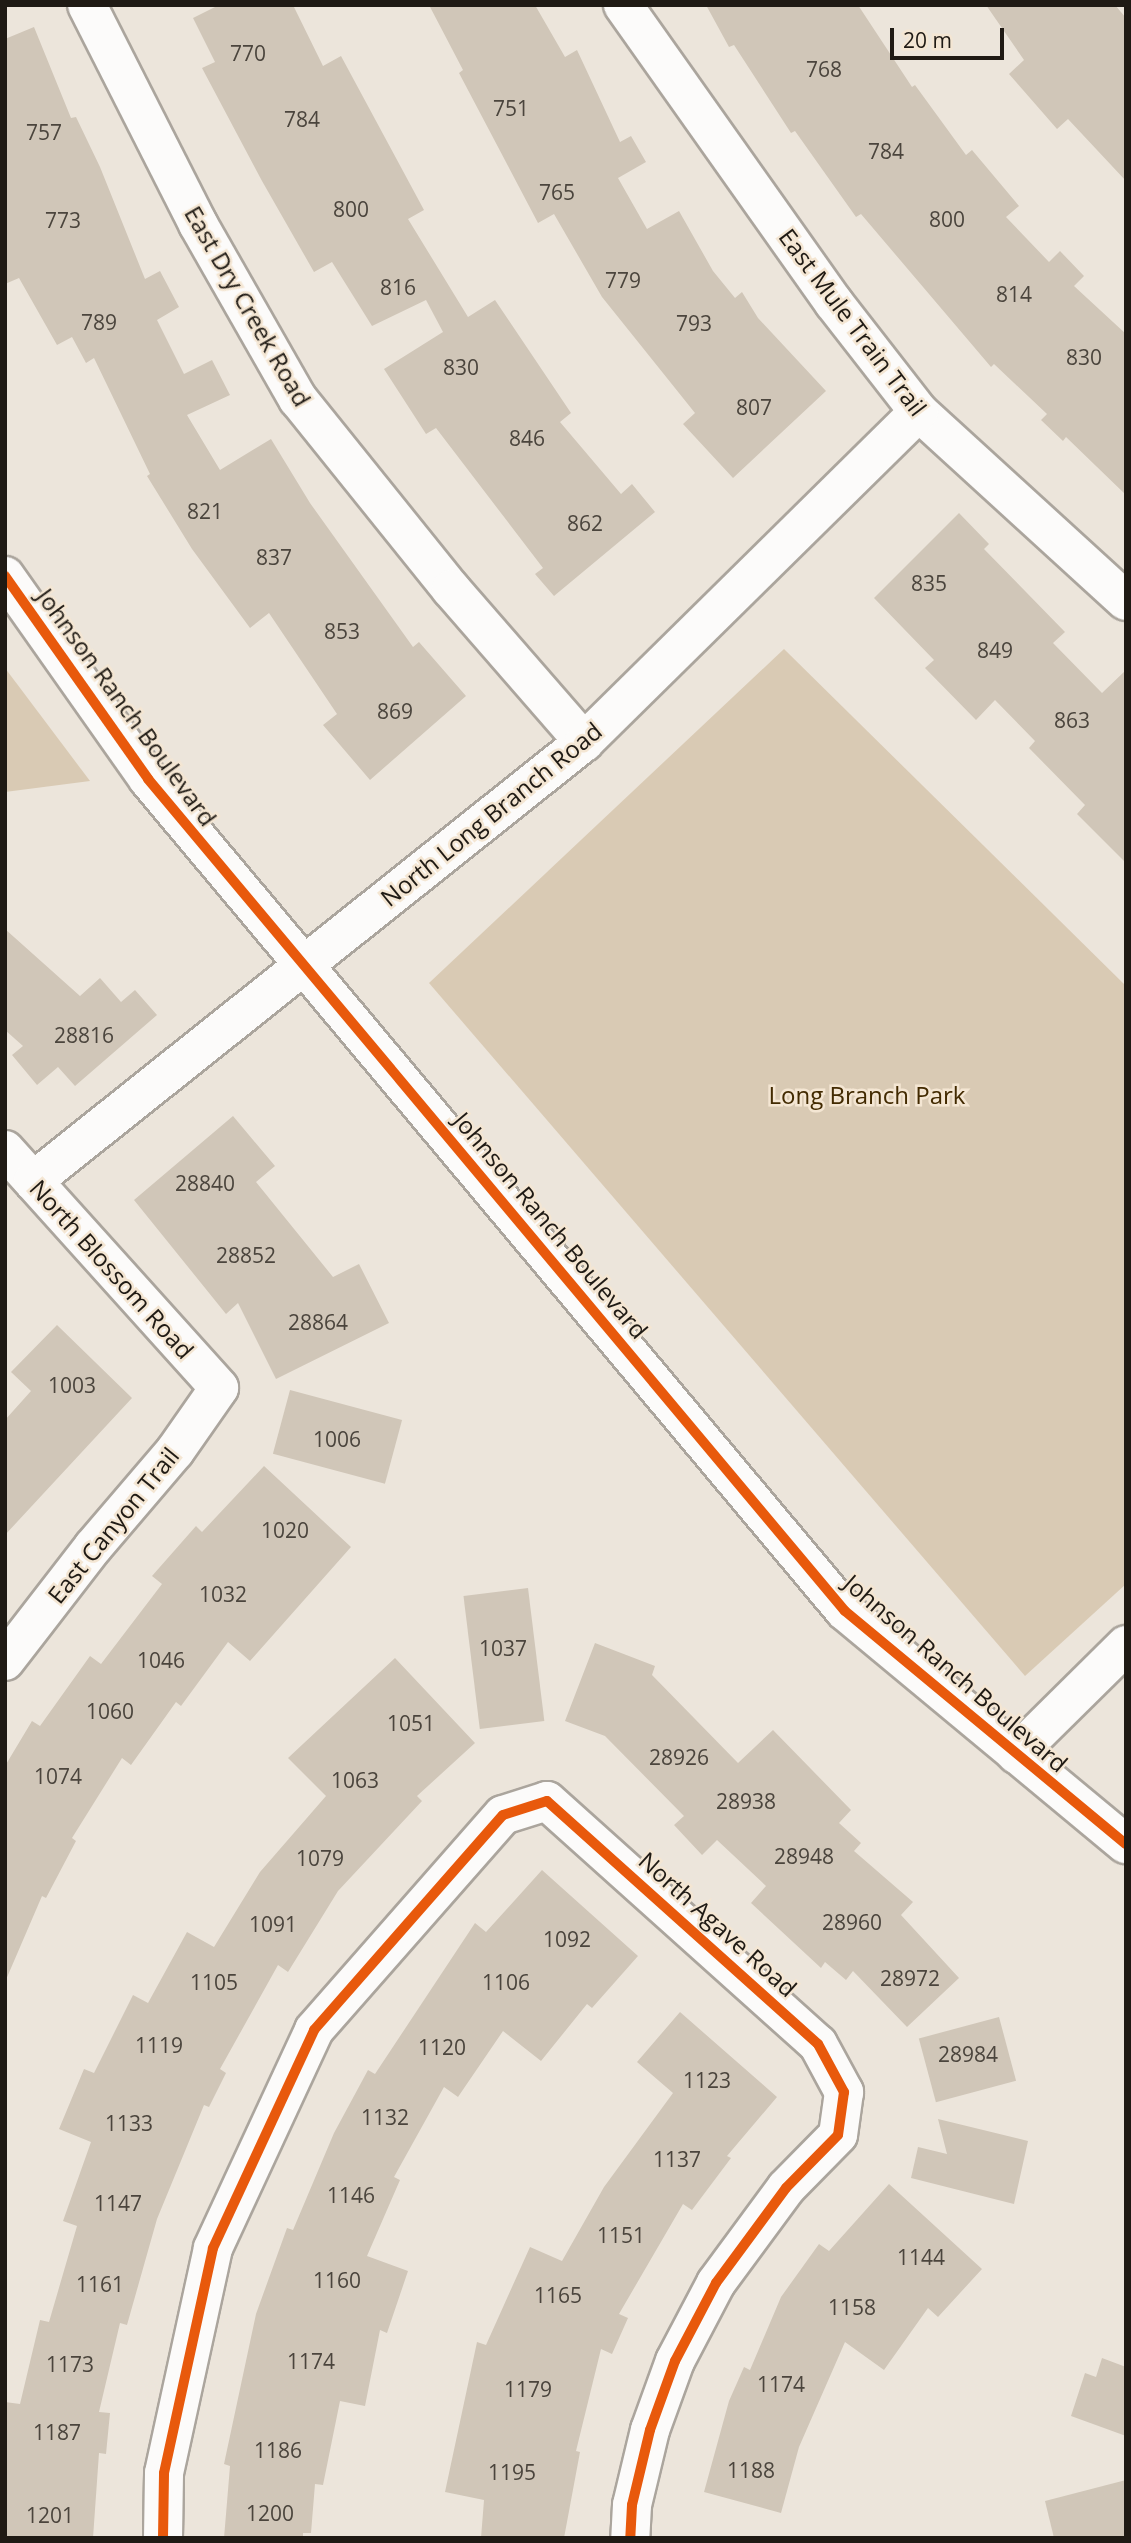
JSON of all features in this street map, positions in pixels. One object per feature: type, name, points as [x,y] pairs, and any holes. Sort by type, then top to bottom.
[{"type":"street","name":"East Dry Creek Road","points":[[88,5],[198,224],[298,398],[451,589],[584,742]]},
{"type":"street","name":"East Mule Train Trail","points":[[623,5],[834,303],[919,412],[1126,601]]},
{"type":"street","name":"North Long Branch Road","points":[[33,1181],[584,742],[919,412]]},
{"type":"street","name":"Johnson Ranch Boulevard","points":[[5,576],[148,779],[845,1611],[1126,1844]]},
{"type":"street","name":"North Blossom Road","points":[[5,1150],[219,1388]]},
{"type":"street","name":"East Canyon Trail","points":[[5,1661],[93,1547],[175,1451],[219,1388]]},
{"type":"street","points":[[1016,1754],[1126,1645]]},
{"type":"street","name":"North Agave Road","points":[[163,2538],[164,2473],[213,2248],[314,2030],[503,1815],[547,1801],[818,2043],[845,2092],[838,2135],[786,2188],[724,2272],[675,2361],[650,2430],[632,2505],[631,2538]]},
{"type":"green space","name":"Long Branch Park","points":[[784,649],[1126,986],[1126,1584],[1025,1676],[429,983]]},
{"type":"green space","points":[[5,668],[90,781],[5,792]]},
{"type":"building","points":[[219,5],[293,5],[323,66],[341,56],[424,210],[408,219],[468,317],[495,300],[571,413],[560,422],[621,494],[632,484],[655,512],[554,596],[535,574],[543,568],[436,428],[426,434],[384,369],[443,332],[426,300],[372,326],[332,262],[314,272],[262,181],[202,68],[215,62],[193,18]]},
{"type":"building","points":[[429,5],[535,5],[565,57],[577,50],[620,142],[631,136],[646,162],[618,178],[647,229],[679,211],[713,271],[735,298],[742,292],[758,318],[826,391],[733,478],[683,424],[695,413],[602,297],[554,214],[538,223],[459,73],[463,70]]},
{"type":"building","points":[[706,5],[858,5],[912,87],[915,85],[966,155],[972,150],[1019,206],[1006,217],[1049,262],[1060,251],[1084,276],[1074,286],[1126,334],[1126,495],[1066,437],[1063,441],[1041,420],[1047,414],[994,364],[991,367],[861,214],[856,217],[795,131],[791,133],[734,45],[729,47]]},
{"type":"building","points":[[986,5],[1115,5],[1126,18],[1126,181],[1068,119],[1057,129],[1009,74],[1024,60]]},
{"type":"building","points":[[34,27],[71,118],[76,117],[100,167],[145,279],[160,271],[179,307],[157,320],[184,374],[212,360],[230,395],[187,415],[220,470],[271,439],[310,503],[413,647],[419,642],[466,696],[370,780],[323,725],[337,714],[269,613],[250,628],[192,549],[147,476],[150,474],[94,358],[86,363],[72,337],[57,345],[19,278],[5,284],[5,39]]},
{"type":"building","points":[[959,513],[989,544],[984,549],[1065,632],[1053,643],[1102,693],[1126,670],[1126,863],[1077,814],[1085,805],[1029,748],[1035,741],[995,700],[976,720],[925,668],[934,660],[874,598]]},
{"type":"building","points":[[5,929],[80,996],[100,978],[121,1002],[135,990],[157,1015],[75,1086],[58,1067],[37,1085],[12,1055],[23,1046],[5,1030]]},
{"type":"building","points":[[233,1116],[275,1166],[256,1182],[333,1277],[359,1264],[389,1323],[276,1379],[238,1303],[226,1314],[134,1200]]},
{"type":"building","points":[[57,1325],[132,1398],[5,1535],[5,1420],[31,1391],[11,1372]]},
{"type":"building","points":[[290,1390],[402,1420],[385,1484],[273,1454]]},
{"type":"building","points":[[264,1466],[351,1547],[250,1661],[228,1642],[181,1706],[176,1702],[131,1765],[122,1758],[72,1838],[76,1841],[46,1898],[42,1896],[5,1982],[5,1766],[32,1721],[40,1726],[90,1656],[101,1664],[162,1584],[152,1576],[196,1526],[202,1532]]},
{"type":"building","points":[[528,1588],[544,1721],[480,1729],[463,1596]]},
{"type":"building","points":[[595,1643],[655,1666],[652,1675],[738,1763],[773,1730],[851,1810],[839,1823],[861,1843],[854,1851],[913,1902],[901,1915],[959,1978],[907,2027],[853,1971],[846,1980],[825,1962],[821,1968],[751,1903],[766,1886],[717,1840],[702,1855],[674,1825],[684,1816],[605,1736],[565,1721]]},
{"type":"building","points":[[395,1658],[475,1743],[417,1796],[422,1801],[338,1891],[288,1972],[278,1965],[220,2069],[226,2073],[209,2107],[204,2105],[157,2219],[127,2325],[120,2323],[99,2412],[110,2413],[106,2454],[99,2453],[93,2538],[5,2538],[5,2402],[20,2404],[40,2320],[49,2322],[77,2226],[63,2221],[91,2142],[59,2129],[84,2069],[94,2073],[133,1995],[148,2003],[187,1932],[214,1947],[260,1872],[326,1796],[288,1758]]},
{"type":"building","points":[[542,1870],[638,1956],[592,2008],[587,2004],[541,2061],[503,2031],[458,2097],[444,2087],[394,2177],[400,2180],[367,2256],[408,2271],[387,2333],[380,2330],[365,2406],[340,2401],[323,2485],[315,2484],[311,2533],[303,2533],[303,2538],[224,2538],[230,2466],[224,2464],[256,2314],[287,2228],[293,2230],[334,2133],[368,2070],[375,2074],[475,1923],[486,1932]]},
{"type":"building","points":[[680,2012],[777,2097],[727,2156],[731,2158],[692,2210],[683,2204],[619,2314],[628,2318],[612,2354],[601,2349],[576,2451],[580,2452],[564,2538],[481,2538],[484,2500],[445,2492],[477,2342],[486,2345],[530,2247],[562,2261],[604,2187],[673,2093],[637,2062]]},
{"type":"building","points":[[999,2017],[1016,2081],[936,2102],[919,2038]]},
{"type":"building","points":[[938,2119],[1028,2141],[1014,2204],[911,2178],[918,2147],[947,2154]]},
{"type":"building","points":[[889,2184],[982,2269],[938,2317],[928,2308],[884,2370],[845,2342],[799,2447],[781,2513],[704,2492],[729,2401],[744,2367],[750,2370],[781,2297],[819,2244],[829,2251]]},
{"type":"building","points":[[1102,2358],[1126,2367],[1126,2436],[1071,2416],[1085,2373],[1096,2377]]},
{"type":"building","points":[[1126,2480],[1126,2538],[1054,2538],[1045,2501]]},
{"type":"cycle path","points":[[5,576],[148,779],[845,1611],[1126,1844]]},
{"type":"cycle path","points":[[163,2538],[164,2473],[213,2248],[314,2030],[503,1815],[547,1801],[818,2044],[844,2092],[838,2135],[786,2188],[716,2283],[675,2361],[650,2430],[632,2505],[630,2538]]}]
